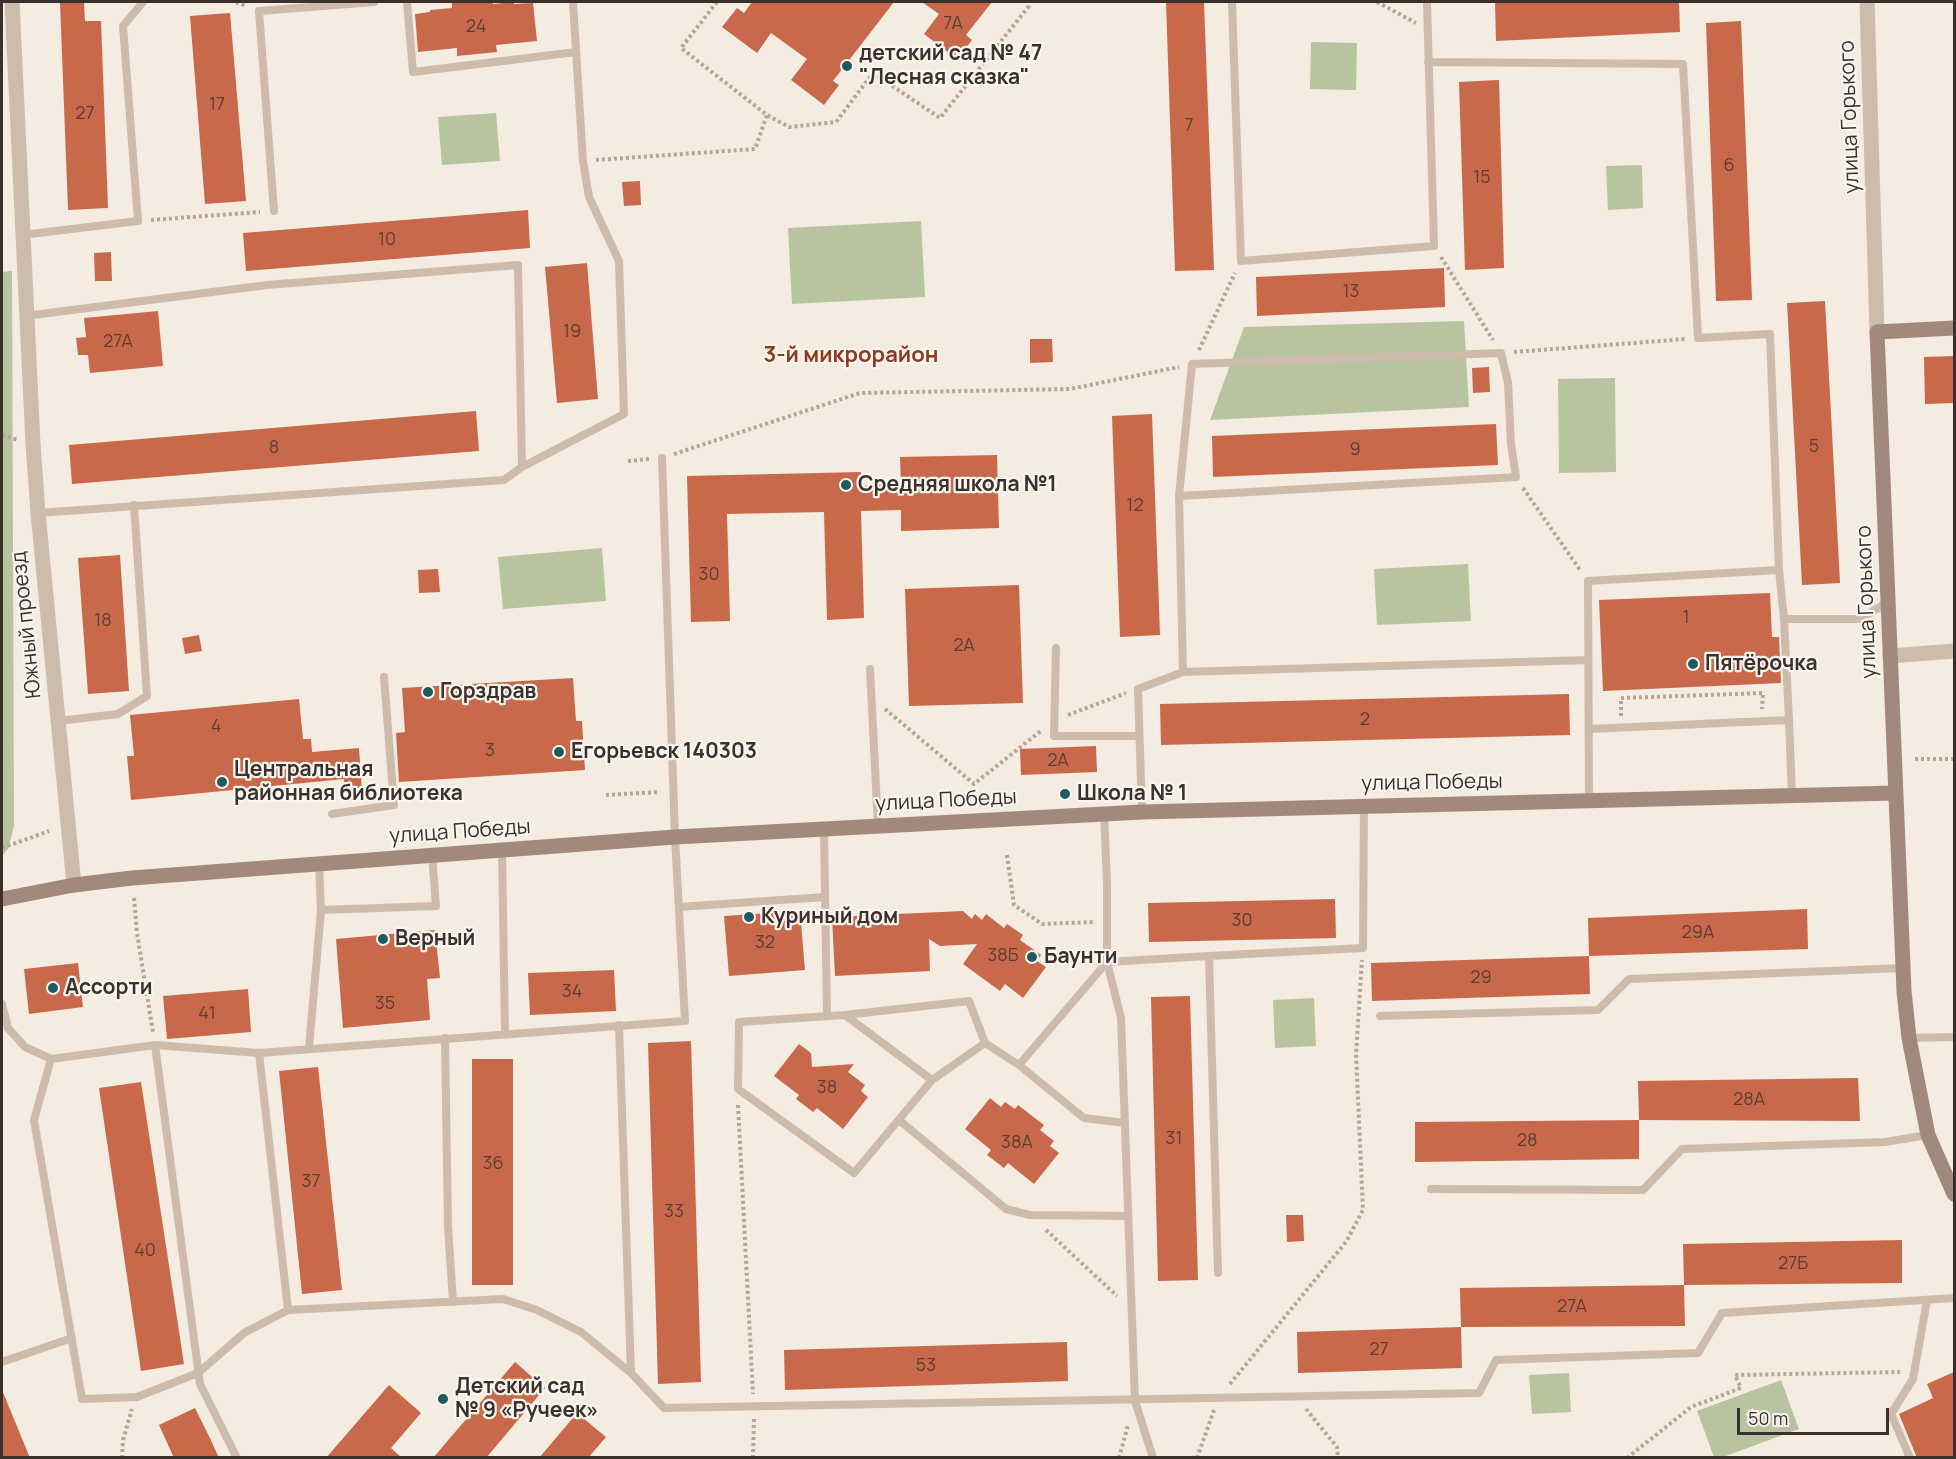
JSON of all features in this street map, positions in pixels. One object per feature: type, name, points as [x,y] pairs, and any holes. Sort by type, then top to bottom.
[{"type":"street","name":"Южный проезд","points":[[12,2],[25,316],[38,513],[74,885]]},
{"type":"street","name":"улица Горького","points":[[1867,2],[1877,332],[1903,968],[1909,1038],[1928,1135],[1954,1194]]},
{"type":"street","points":[[1877,332],[1954,328]]},
{"type":"street","points":[[1890,656],[1954,651]]},
{"type":"street","name":"улица Победы","points":[[2,899],[74,885],[132,878],[675,837],[1142,812],[1895,793]]},
{"type":"lane","points":[[22,235],[138,221],[123,26],[143,2]]},
{"type":"lane","points":[[274,211],[259,11],[374,2]]},
{"type":"lane","points":[[407,2],[413,72],[576,52]]},
{"type":"lane","points":[[38,513],[504,480],[522,467],[624,414],[619,261],[589,197],[583,161],[573,2]]},
{"type":"lane","points":[[1232,2],[1241,261],[1434,246],[1427,2]]},
{"type":"lane","points":[[1428,62],[1683,64],[1698,338],[1770,334],[1779,570],[1784,619],[1792,795]]},
{"type":"lane","points":[[25,316],[267,285],[518,265],[522,467]]},
{"type":"lane","points":[[1179,496],[1516,477],[1511,444],[1508,383],[1501,353],[1467,352],[1192,364],[1179,496],[1183,672]]},
{"type":"lane","points":[[2,1004],[5,1028],[25,1047],[51,1059],[155,1045],[259,1053],[685,1021],[675,837],[662,458]]},
{"type":"lane","points":[[58,721],[118,714],[147,696],[134,505]]},
{"type":"lane","points":[[1589,800],[1588,581],[1779,570]]},
{"type":"lane","points":[[1784,619],[1860,619],[1888,602]]},
{"type":"lane","points":[[1056,648],[1054,736],[1139,736]]},
{"type":"lane","points":[[1142,812],[1138,689],[1183,672],[1588,660]]},
{"type":"lane","points":[[870,669],[878,826]]},
{"type":"lane","points":[[332,814],[394,805],[384,677]]},
{"type":"lane","points":[[1589,729],[1789,720]]},
{"type":"lane","points":[[1019,1065],[1107,962],[1363,948],[1364,806]]},
{"type":"lane","points":[[1104,814],[1107,962],[1121,1018],[1135,1401],[1153,1458]]},
{"type":"lane","points":[[824,829],[826,1016]]},
{"type":"lane","points":[[502,850],[505,1034]]},
{"type":"lane","points":[[321,910],[436,906],[432,855]]},
{"type":"lane","points":[[309,1048],[321,910],[319,864]]},
{"type":"lane","points":[[679,907],[825,897]]},
{"type":"lane","points":[[1209,956],[1218,1273]]},
{"type":"lane","points":[[1380,1016],[1598,1010],[1629,979],[1903,968]]},
{"type":"lane","points":[[985,1043],[932,1080],[854,1173],[738,1089],[739,1022],[845,1015],[969,1001],[985,1043],[1019,1065],[1084,1118],[1125,1123]]},
{"type":"lane","points":[[845,1015],[932,1080]]},
{"type":"lane","points":[[619,1025],[631,1373]]},
{"type":"lane","points":[[1909,1038],[1954,1037]]},
{"type":"lane","points":[[445,1038],[448,1226],[453,1302]]},
{"type":"lane","points":[[155,1045],[200,1384],[237,1458]]},
{"type":"lane","points":[[259,1053],[288,1310]]},
{"type":"lane","points":[[51,1059],[34,1120],[82,1399],[137,1397],[198,1373],[244,1333],[288,1310],[503,1299],[537,1310],[581,1332],[631,1373],[664,1408],[1479,1393],[1496,1360],[1698,1353],[1722,1313],[1954,1298]]},
{"type":"lane","points":[[899,1120],[1006,1209],[1030,1215],[1128,1216]]},
{"type":"lane","points":[[1431,1189],[1644,1190],[1682,1149],[1885,1142],[1928,1135]]},
{"type":"lane","points":[[1910,1458],[1891,1414],[1913,1379],[1927,1300]]},
{"type":"lane","points":[[2,1362],[72,1338]]},
{"type":"path","points":[[717,2],[681,48],[766,115],[789,127],[836,122],[873,73],[940,118],[1029,6],[1029,2]]},
{"type":"path","points":[[1377,2],[1426,29]]},
{"type":"path","points":[[583,161],[754,149],[766,115]]},
{"type":"path","points":[[138,221],[274,211]]},
{"type":"path","points":[[1434,246],[1501,353],[1698,338]]},
{"type":"path","points":[[628,461],[662,458],[860,393],[1070,389],[1192,364],[1241,261]]},
{"type":"path","points":[[1516,477],[1588,581]]},
{"type":"path","points":[[871,697],[974,784],[1055,720],[1138,689]]},
{"type":"path","points":[[1621,698],[1763,693]]},
{"type":"path","points":[[1915,759],[1954,759]]},
{"type":"path","points":[[606,795],[663,792]]},
{"type":"path","points":[[2,848],[49,831]]},
{"type":"path","points":[[1007,855],[1014,905],[1042,924],[1107,921]]},
{"type":"path","points":[[134,898],[137,933],[155,1045]]},
{"type":"path","points":[[1197,1458],[1218,1399],[1346,1242],[1363,1210],[1356,1054],[1363,948]]},
{"type":"path","points":[[738,1089],[755,1430],[753,1458]]},
{"type":"path","points":[[1030,1215],[1132,1310]]},
{"type":"path","points":[[1627,1458],[1691,1407],[1741,1388],[1735,1376],[1915,1372]]},
{"type":"path","points":[[123,1458],[123,1440],[137,1397]]},
{"type":"path","points":[[1296,1397],[1337,1447],[1338,1458]]},
{"type":"path","points":[[1119,1458],[1135,1401]]},
{"type":"green space","points":[[1311,42],[1357,43],[1356,90],[1310,89]]},
{"type":"green space","points":[[496,113],[500,161],[442,165],[438,117]]},
{"type":"green space","points":[[1642,165],[1643,208],[1608,210],[1606,166]]},
{"type":"green space","points":[[921,221],[925,297],[792,304],[788,228]]},
{"type":"green space","points":[[12,271],[14,826],[8,849],[2,856],[2,272]]},
{"type":"green space","points":[[1464,321],[1469,407],[1210,420],[1244,327]]},
{"type":"green space","points":[[1615,378],[1616,472],[1559,473],[1558,379]]},
{"type":"green space","points":[[602,548],[606,601],[503,609],[498,557]]},
{"type":"green space","points":[[1468,564],[1471,621],[1377,625],[1374,569]]},
{"type":"green space","points":[[1314,998],[1316,1046],[1275,1048],[1273,1000]]},
{"type":"green space","points":[[1569,1373],[1571,1412],[1532,1414],[1529,1375]]},
{"type":"green space","points":[[1781,1380],[1799,1429],[1723,1457],[1714,1457],[1697,1411]]},
{"type":"building","points":[[60,2],[84,2],[85,21],[101,21],[108,208],[68,210]]},
{"type":"building","points":[[752,2],[894,2],[833,81],[839,85],[824,105],[791,80],[807,59],[771,33],[757,53],[722,27],[737,8],[744,13]]},
{"type":"building","points":[[922,2],[992,2],[966,35],[972,40],[957,59],[924,34],[939,14]]},
{"type":"building","points":[[1166,2],[1204,2],[1214,270],[1175,271]]},
{"type":"building","points":[[1495,2],[1679,2],[1680,32],[1496,41]]},
{"type":"building","points":[[452,3],[533,3],[537,41],[496,45],[497,52],[457,56],[457,48],[418,52],[415,14],[452,8]]},
{"type":"building","points":[[230,13],[246,201],[205,204],[190,16]]},
{"type":"building","points":[[1741,21],[1752,300],[1716,301],[1706,23]]},
{"type":"building","points":[[1499,80],[1504,268],[1465,270],[1459,82]]},
{"type":"building","points":[[640,181],[641,205],[624,206],[622,182]]},
{"type":"building","points":[[528,210],[530,248],[246,271],[243,233]]},
{"type":"building","points":[[111,252],[112,281],[95,281],[94,253]]},
{"type":"building","points":[[587,263],[598,399],[557,403],[545,267]]},
{"type":"building","points":[[1444,268],[1445,307],[1257,316],[1256,277]]},
{"type":"building","points":[[1825,301],[1840,583],[1802,585],[1787,303]]},
{"type":"building","points":[[158,311],[163,366],[90,373],[88,355],[78,355],[76,338],[86,337],[84,318]]},
{"type":"building","points":[[1030,339],[1052,339],[1053,362],[1030,363]]},
{"type":"building","points":[[1954,356],[1954,403],[1925,404],[1924,357]]},
{"type":"building","points":[[1489,367],[1490,392],[1473,393],[1472,368]]},
{"type":"building","points":[[476,411],[479,451],[72,484],[69,445]]},
{"type":"building","points":[[1152,414],[1160,635],[1120,637],[1112,416]]},
{"type":"building","points":[[1496,424],[1498,465],[1213,477],[1212,436]]},
{"type":"building","points":[[997,455],[999,528],[901,531],[901,510],[861,511],[864,618],[827,620],[824,512],[727,514],[730,621],[691,622],[687,476],[861,472],[861,486],[901,484],[900,457]]},
{"type":"building","points":[[120,555],[129,691],[88,694],[78,558]]},
{"type":"building","points":[[438,569],[440,592],[419,593],[418,570]]},
{"type":"building","points":[[1019,585],[1023,703],[909,706],[905,589]]},
{"type":"building","points":[[1770,593],[1772,637],[1779,637],[1781,683],[1603,691],[1599,600]]},
{"type":"building","points":[[199,635],[202,651],[185,654],[182,638]]},
{"type":"building","points":[[573,678],[576,721],[582,721],[585,770],[399,782],[396,733],[405,732],[402,688]]},
{"type":"building","points":[[1569,694],[1570,735],[1161,745],[1160,704]]},
{"type":"building","points":[[299,699],[303,739],[311,739],[312,752],[359,748],[362,791],[345,793],[344,779],[131,800],[127,756],[134,756],[130,715]]},
{"type":"building","points":[[1096,746],[1097,772],[1021,775],[1020,749]]},
{"type":"building","points":[[1335,899],[1336,938],[1149,942],[1148,903]]},
{"type":"building","points":[[1807,909],[1808,949],[1589,956],[1588,918]]},
{"type":"building","points":[[800,911],[805,970],[729,976],[724,916]]},
{"type":"building","points":[[963,911],[972,919],[975,914],[982,920],[986,914],[1004,928],[1007,924],[1023,935],[1020,940],[1041,955],[1037,961],[1046,967],[1023,998],[1005,984],[1000,991],[963,964],[977,944],[940,946],[929,939],[930,971],[835,976],[832,917]]},
{"type":"building","points":[[435,930],[440,978],[427,979],[430,1020],[343,1028],[336,939]]},
{"type":"building","points":[[1589,956],[1590,994],[1372,1001],[1371,963]]},
{"type":"building","name":"Ассорти","points":[[78,963],[83,1007],[29,1014],[24,969]]},
{"type":"building","points":[[614,970],[616,1011],[530,1015],[528,973]]},
{"type":"building","points":[[248,989],[251,1032],[167,1039],[163,996]]},
{"type":"building","points":[[1190,996],[1198,1280],[1158,1281],[1151,997]]},
{"type":"building","points":[[691,1041],[701,1382],[658,1384],[648,1043]]},
{"type":"building","points":[[799,1044],[811,1053],[812,1067],[854,1064],[848,1072],[865,1085],[861,1091],[868,1097],[843,1129],[817,1108],[813,1112],[796,1099],[799,1095],[774,1076]]},
{"type":"building","points":[[472,1059],[513,1059],[513,1285],[472,1285]]},
{"type":"building","points":[[318,1067],[342,1290],[302,1294],[279,1071]]},
{"type":"building","points":[[1858,1078],[1860,1121],[1639,1120],[1638,1081]]},
{"type":"building","points":[[141,1082],[184,1364],[141,1371],[99,1088]]},
{"type":"building","points":[[990,1098],[1001,1107],[1005,1102],[1015,1109],[1018,1105],[1044,1125],[1040,1130],[1054,1141],[1050,1146],[1059,1153],[1034,1184],[1008,1163],[1004,1168],[987,1155],[991,1150],[965,1129]]},
{"type":"building","points":[[1639,1120],[1639,1159],[1415,1162],[1415,1122]]},
{"type":"building","points":[[1286,1215],[1303,1215],[1304,1241],[1287,1242]]},
{"type":"building","points":[[1902,1240],[1902,1283],[1684,1285],[1683,1244]]},
{"type":"building","points":[[1684,1285],[1685,1326],[1461,1327],[1460,1288]]},
{"type":"building","points":[[1461,1327],[1462,1368],[1298,1373],[1297,1332]]},
{"type":"building","points":[[1067,1342],[1068,1381],[785,1390],[784,1350]]},
{"type":"building","points":[[515,1362],[545,1388],[486,1458],[433,1458]]},
{"type":"building","points":[[1954,1372],[1954,1458],[1917,1458],[1899,1414],[1933,1398],[1927,1384]]},
{"type":"building","points":[[389,1385],[421,1413],[391,1448],[402,1458],[326,1458]]},
{"type":"building","points":[[2,1390],[30,1458],[2,1458]]},
{"type":"building","points":[[195,1408],[219,1458],[174,1458],[159,1425]]},
{"type":"building","points":[[577,1413],[606,1437],[588,1458],[539,1458]]},
{"type":"place","name":"детский сад № 47 \"Лесная сказка\"","points":[[847,66]]},
{"type":"place","name":"Средняя школа №1","points":[[846,485]]},
{"type":"place","name":"Пятёрочка","points":[[1693,664]]},
{"type":"place","name":"Горздрав","points":[[428,692]]},
{"type":"place","name":"Егорьевск 140303","points":[[559,752]]},
{"type":"place","name":"Центральная районная библиотека","points":[[222,782]]},
{"type":"place","name":"Школа № 1","points":[[1065,794]]},
{"type":"place","name":"Куриный дом","points":[[749,917]]},
{"type":"place","name":"Верный","points":[[383,939]]},
{"type":"place","name":"Баунти","points":[[1032,957]]},
{"type":"place","name":"Ассорти","points":[[53,988]]},
{"type":"place","name":"Детский сад № 9 «Ручеек»","points":[[443,1399]]},
{"type":"district","name":"3-й микрорайон","points":[[851,356]]}]
